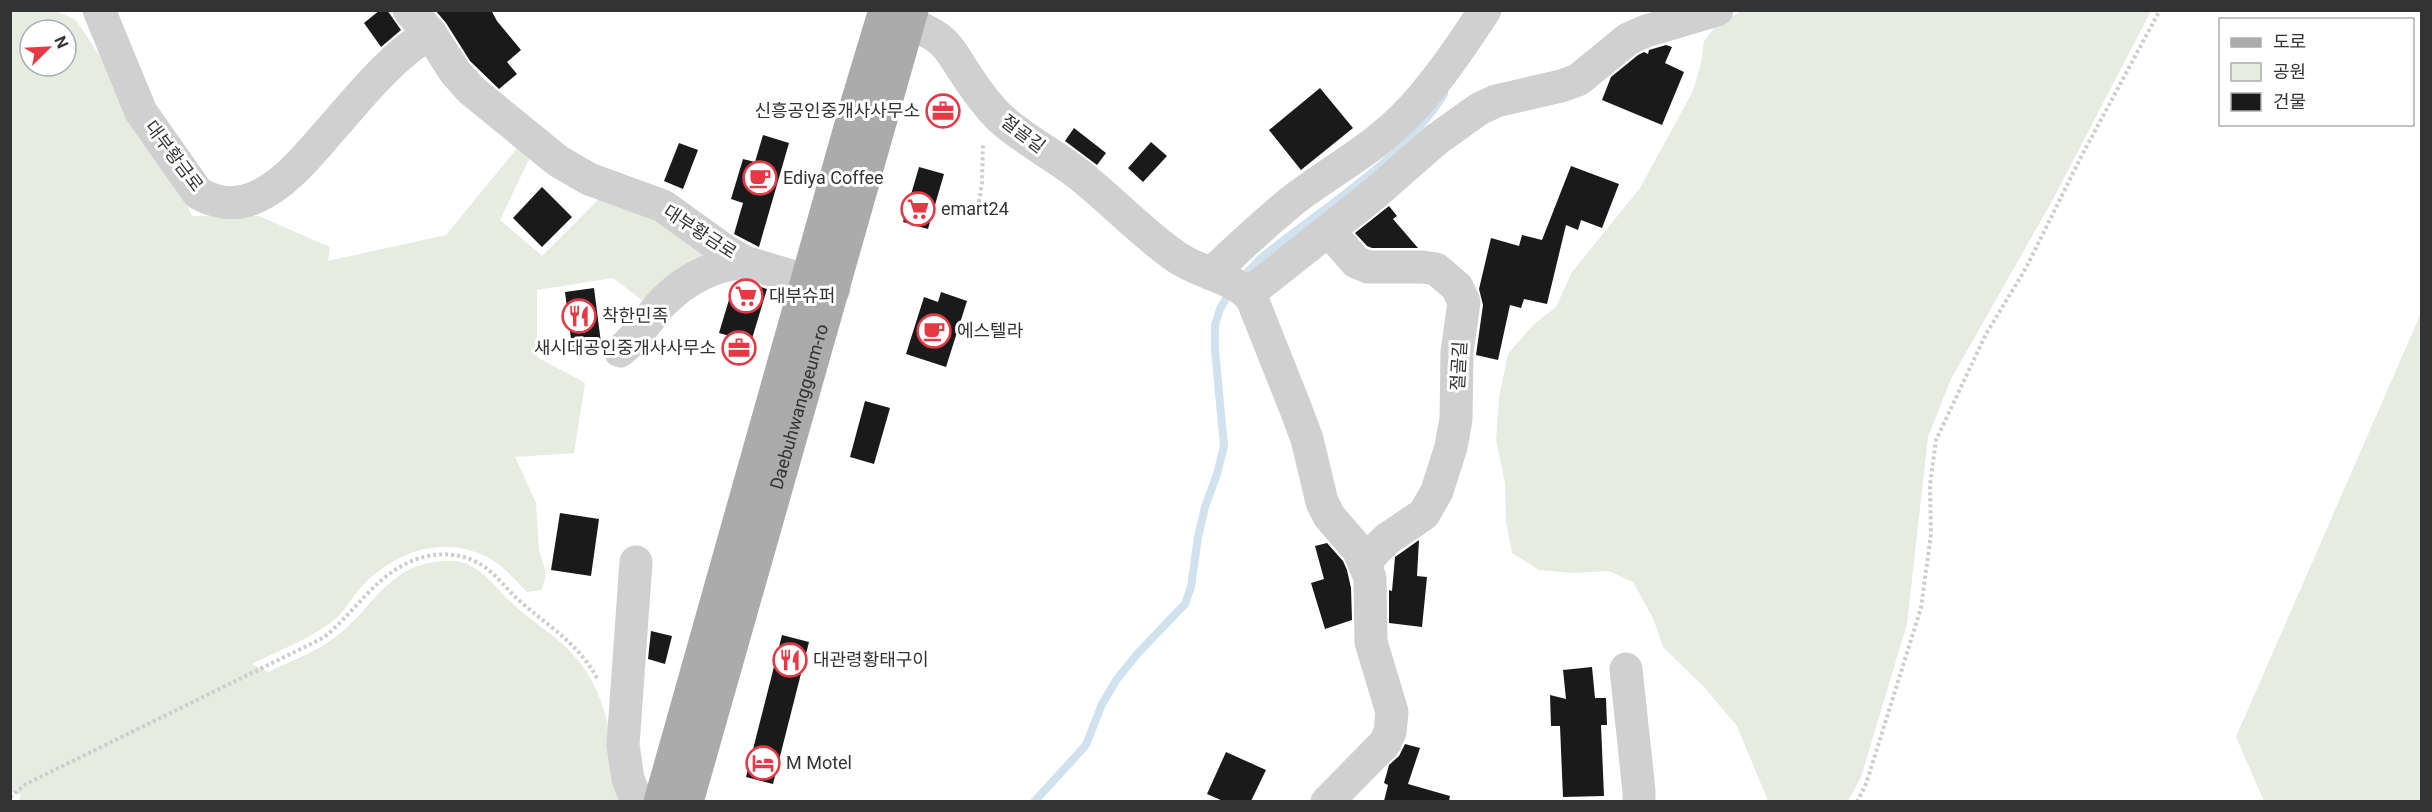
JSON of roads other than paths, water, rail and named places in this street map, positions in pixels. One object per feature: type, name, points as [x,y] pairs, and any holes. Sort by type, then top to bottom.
[{"type":"main road","name":"Daebuhwanggeum-ro","points":[[660,801],[821,285],[897,15]]},
{"type":"main road","name":"Daebuhwanggeum-ro","points":[[687,801],[761,538],[821,285]]},
{"type":"lane","name":"대부황금로","points":[[99,10],[141,112],[198,193],[210,200],[225,203],[254,198],[287,175],[306,158],[391,63],[412,44],[420,22]]},
{"type":"lane","points":[[1211,274],[1293,201],[1364,150],[1402,119],[1434,81],[1485,10]]},
{"type":"lane","points":[[1329,801],[1384,743],[1392,722],[1390,701],[1371,642],[1370,579],[1366,564],[1359,551],[1329,516],[1322,502],[1307,439],[1296,407],[1248,294],[1329,231],[1437,139],[1479,109],[1496,101],[1578,80],[1628,39],[1646,31],[1717,10]]},
{"type":"lane","name":"절골길","points":[[897,15],[939,39],[947,47],[978,94],[1021,136],[1077,172],[1171,253],[1191,267],[1235,283],[1248,294]]},
{"type":"lane","name":"대부황금로","points":[[420,22],[455,72],[471,90],[558,161],[589,178],[663,206],[724,250],[745,262],[821,285]]},
{"type":"lane","name":"절골길","points":[[1329,231],[1356,262],[1368,267],[1436,269],[1457,287],[1464,302],[1457,352],[1456,419],[1451,447],[1437,491],[1424,514],[1388,539],[1366,564]]},
{"type":"lane","name":"대부황금로","points":[[620,351],[631,342],[663,302],[686,282],[706,271],[727,264],[745,262]]},
{"type":"lane","points":[[636,562],[623,745],[628,779],[634,795],[645,801]]},
{"type":"lane","points":[[1626,669],[1639,801]]},
{"type":"waterway","points":[[1242,278],[1261,258],[1384,162],[1407,141],[1444,94]]},
{"type":"waterway","points":[[1034,802],[1086,745],[1102,704],[1117,679],[1138,653],[1185,604],[1191,587],[1205,507],[1224,446],[1215,350],[1215,325],[1220,309],[1230,292]]},
{"type":"place","name":"신흥공인중개사사무소","points":[[943,111]]},
{"type":"place","name":"Ediya Coffee","points":[[760,178]]},
{"type":"place","name":"emart24","points":[[918,209]]},
{"type":"place","name":"대부슈퍼","points":[[746,296]]},
{"type":"place","name":"착한민족","points":[[579,316]]},
{"type":"place","name":"에스텔라","points":[[934,331]]},
{"type":"place","name":"새시대공인중개사사무소","points":[[739,348]]},
{"type":"place","name":"대관령황태구이","points":[[790,660]]},
{"type":"place","name":"M Motel","points":[[763,763]]}]
